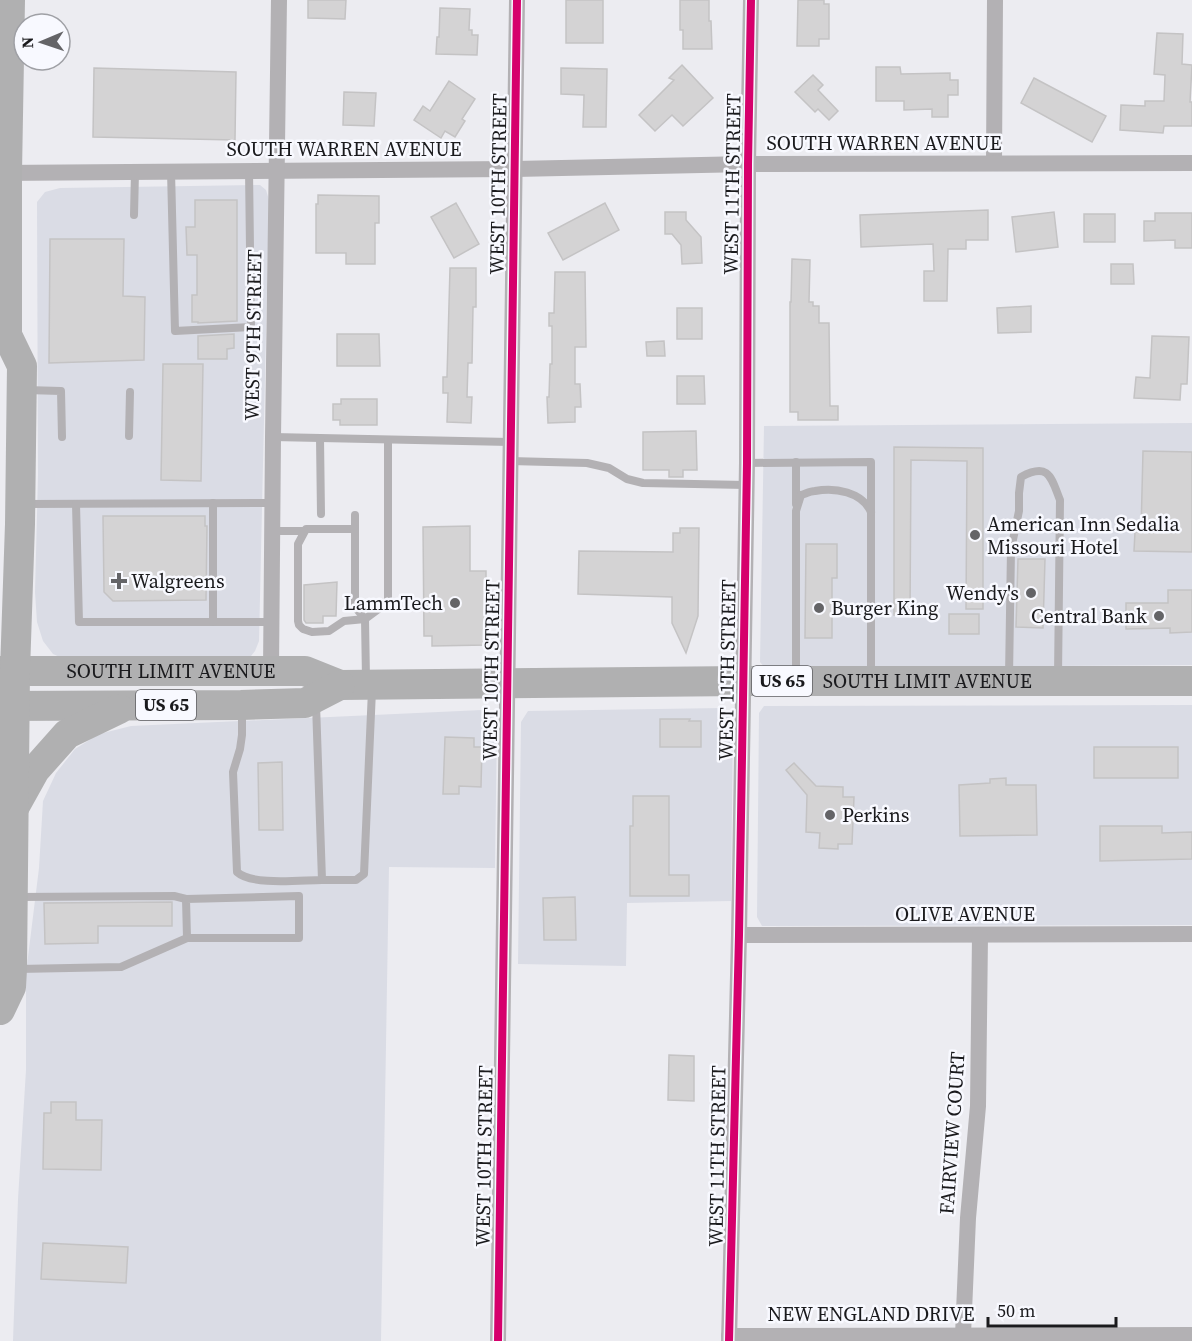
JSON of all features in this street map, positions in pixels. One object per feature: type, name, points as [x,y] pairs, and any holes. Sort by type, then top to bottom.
[{"type":"highway","points":[[0,1010],[11,987],[12,969],[13,809],[7,671],[20,504],[22,390],[22,366],[4,341],[4,173],[10,0]]},
{"type":"highway","name":"SOUTH LIMIT AVENUE","points":[[7,671],[305,671],[348,688]]},
{"type":"highway","name":"SOUTH LIMIT AVENUE","points":[[7,706],[305,703],[348,688],[508,683],[1192,681]]},
{"type":"highway","points":[[13,809],[35,770],[68,734],[127,705]]},
{"type":"street","name":"WEST 9TH STREET","points":[[271,670],[279,0]]},
{"type":"street","name":"WEST 10TH STREET","points":[[498,1341],[517,0]]},
{"type":"street","name":"WEST 11TH STREET","points":[[729,1338],[747,463],[751,0]]},
{"type":"street","points":[[994,163],[995,0]]},
{"type":"street","name":"SOUTH WARREN AVENUE","points":[[4,173],[514,169],[748,164],[1192,164]]},
{"type":"street","name":"OLIVE AVENUE","points":[[739,936],[1192,934]]},
{"type":"street","name":"FAIRVIEW COURT","points":[[963,1335],[968,1218],[978,1106],[980,935]]},
{"type":"street","name":"NEW ENGLAND DRIVE","points":[[729,1338],[1192,1335]]},
{"type":"lane","points":[[171,171],[175,332],[251,327],[249,171]]},
{"type":"lane","points":[[134,215],[135,172]]},
{"type":"lane","points":[[22,390],[61,391],[62,436]]},
{"type":"lane","points":[[129,436],[130,392]]},
{"type":"lane","points":[[273,437],[511,442]]},
{"type":"lane","points":[[320,438],[321,514]]},
{"type":"lane","points":[[304,531],[298,544],[299,625],[303,629],[312,632],[329,631],[344,621],[365,619],[388,602],[388,440]]},
{"type":"lane","points":[[510,461],[587,463],[609,468],[627,479],[643,483],[746,485]]},
{"type":"lane","points":[[796,462],[796,681]]},
{"type":"lane","points":[[747,463],[871,462],[871,681]]},
{"type":"lane","points":[[1009,681],[1011,549],[1019,511],[1021,477],[1032,471],[1044,471],[1052,478],[1060,500],[1058,681]]},
{"type":"lane","points":[[796,511],[801,495],[815,490],[833,490],[847,491],[868,505],[871,513]]},
{"type":"lane","points":[[213,503],[213,622]]},
{"type":"lane","points":[[20,504],[273,503]]},
{"type":"lane","points":[[76,504],[80,622],[270,622]]},
{"type":"lane","points":[[355,515],[356,607],[365,619]]},
{"type":"lane","points":[[272,531],[355,529]]},
{"type":"lane","points":[[322,880],[348,688],[365,619]]},
{"type":"lane","points":[[241,705],[242,735],[233,772],[237,872],[243,877],[262,880],[357,880],[364,874],[348,688]]},
{"type":"lane","points":[[12,897],[174,896],[186,899],[299,897],[299,938],[187,938],[121,967],[12,969]]},
{"type":"lane","points":[[186,899],[187,938]]},
{"type":"shaded area","points":[[260,185],[266,190],[269,200],[259,641],[255,651],[251,656],[69,661],[53,654],[43,641],[37,622],[35,592],[38,475],[37,202],[45,192],[60,188]]},
{"type":"shaded area","points":[[1192,423],[1192,665],[765,668],[760,662],[764,426]]},
{"type":"shaded area","points":[[1192,705],[1192,925],[762,926],[757,917],[759,713],[764,706]]},
{"type":"shaded area","points":[[722,708],[733,715],[731,901],[627,903],[626,966],[518,964],[521,722],[528,711]]},
{"type":"shaded area","points":[[482,710],[492,713],[497,721],[495,868],[389,867],[381,1341],[13,1341],[18,1199],[26,1070],[26,973],[39,868],[43,801],[56,773],[75,749],[99,734],[131,726]]},
{"type":"building","points":[[308,0],[346,0],[345,19],[308,18]]},
{"type":"building","points":[[566,0],[603,0],[603,43],[566,43]]},
{"type":"building","points":[[680,0],[709,0],[712,49],[683,49],[683,30],[680,30]]},
{"type":"building","points":[[798,0],[824,0],[824,4],[829,4],[829,39],[819,39],[819,46],[797,46]]},
{"type":"building","points":[[440,8],[470,9],[469,30],[472,30],[472,35],[478,35],[477,55],[436,54]]},
{"type":"building","points":[[1157,33],[1183,34],[1182,64],[1192,65],[1190,102],[1192,102],[1192,126],[1164,126],[1163,133],[1120,130],[1121,105],[1145,106],[1145,101],[1164,101],[1165,75],[1154,74]]},
{"type":"building","points":[[682,65],[713,98],[683,126],[672,115],[655,131],[639,115],[674,80],[669,78]]},
{"type":"building","points":[[876,67],[900,67],[901,74],[950,73],[950,80],[958,80],[958,95],[948,95],[948,117],[932,117],[932,109],[904,110],[904,101],[876,101]]},
{"type":"building","points":[[94,68],[236,72],[235,140],[93,137]]},
{"type":"building","points":[[561,68],[607,69],[606,127],[583,127],[584,95],[561,94]]},
{"type":"building","points":[[813,75],[823,85],[818,90],[838,111],[829,120],[818,109],[815,112],[795,92]]},
{"type":"building","points":[[1034,78],[1106,116],[1092,142],[1021,103]]},
{"type":"building","points":[[449,81],[475,99],[462,119],[465,121],[455,137],[445,131],[441,138],[414,120],[423,106],[430,111]]},
{"type":"building","points":[[344,92],[376,93],[374,126],[343,125]]},
{"type":"building","points":[[318,195],[379,196],[379,223],[375,223],[375,264],[346,264],[346,253],[316,253]]},
{"type":"building","points":[[195,200],[237,200],[237,321],[192,322],[192,295],[197,295],[197,255],[187,255],[186,227],[195,227]]},
{"type":"building","points":[[456,203],[479,244],[454,258],[431,217]]},
{"type":"building","points":[[605,203],[619,230],[563,260],[548,233]]},
{"type":"building","points":[[988,210],[988,240],[966,240],[966,249],[948,249],[947,301],[924,301],[924,271],[934,271],[933,244],[861,247],[860,215]]},
{"type":"building","points":[[665,212],[686,212],[686,220],[701,237],[702,263],[682,264],[681,245],[672,234],[665,234]]},
{"type":"building","points":[[1054,212],[1058,247],[1016,252],[1012,217]]},
{"type":"building","points":[[1155,213],[1192,213],[1192,248],[1175,248],[1175,240],[1144,241],[1144,221],[1155,221]]},
{"type":"building","points":[[1084,214],[1115,214],[1115,242],[1084,242]]},
{"type":"building","points":[[50,239],[124,239],[123,296],[145,297],[144,360],[49,363]]},
{"type":"building","points":[[792,259],[810,260],[809,302],[813,302],[813,306],[819,306],[819,323],[829,323],[830,406],[838,406],[838,420],[798,420],[798,412],[790,412]]},
{"type":"building","points":[[1111,264],[1133,264],[1134,284],[1111,284]]},
{"type":"building","points":[[450,268],[476,268],[472,363],[468,363],[467,397],[472,397],[471,423],[447,422],[448,393],[443,393],[443,377],[447,377]]},
{"type":"building","points":[[555,272],[585,272],[586,347],[575,347],[575,384],[580,384],[581,407],[575,407],[575,422],[548,423],[547,397],[549,397],[550,364],[552,364],[552,326],[549,326],[549,313],[554,313]]},
{"type":"building","points":[[1031,306],[1031,332],[998,333],[997,308]]},
{"type":"building","points":[[677,308],[702,308],[702,339],[677,339]]},
{"type":"building","points":[[234,334],[234,348],[227,349],[227,359],[198,359],[198,336]]},
{"type":"building","points":[[337,334],[379,334],[380,366],[337,366]]},
{"type":"building","points":[[1152,336],[1189,337],[1187,384],[1181,384],[1180,400],[1134,398],[1136,377],[1150,378]]},
{"type":"building","points":[[664,341],[665,356],[647,356],[646,342]]},
{"type":"building","points":[[163,364],[203,364],[201,481],[161,480]]},
{"type":"building","points":[[677,376],[704,376],[705,404],[677,404]]},
{"type":"building","points":[[341,399],[377,399],[377,425],[340,425],[340,420],[333,420],[333,404],[341,404]]},
{"type":"building","points":[[696,431],[697,470],[683,470],[683,477],[669,477],[669,470],[643,470],[643,432]]},
{"type":"building","name":"American Inn Sedalia Missouri Hotel","points":[[894,447],[983,448],[983,609],[966,609],[967,461],[911,460],[910,615],[894,615]]},
{"type":"building","points":[[1143,451],[1192,452],[1192,552],[1134,551],[1135,532],[1141,532]]},
{"type":"building","name":"Walgreens","points":[[103,516],[205,516],[205,526],[207,526],[206,600],[113,601],[104,592]]},
{"type":"building","name":"LammTech","points":[[470,526],[470,571],[486,571],[486,645],[432,646],[432,636],[424,636],[423,527]]},
{"type":"building","points":[[680,528],[699,528],[698,616],[686,653],[672,623],[672,597],[578,594],[579,551],[673,552],[673,533],[680,533]]},
{"type":"building","name":"Burger King","points":[[806,544],[837,544],[837,578],[832,578],[832,638],[805,638]]},
{"type":"building","name":"Wendy's","points":[[1018,559],[1045,559],[1043,628],[1016,627]]},
{"type":"building","points":[[337,582],[336,616],[323,616],[323,623],[306,623],[304,620],[304,585]]},
{"type":"building","name":"Central Bank","points":[[1168,590],[1192,590],[1192,632],[1170,633],[1170,628],[1126,629],[1126,603],[1168,603]]},
{"type":"building","points":[[949,614],[979,614],[979,634],[949,634]]},
{"type":"building","points":[[660,719],[701,721],[701,747],[660,747]]},
{"type":"building","points":[[445,737],[474,738],[474,747],[482,747],[481,787],[459,786],[459,794],[443,794]]},
{"type":"building","points":[[1094,747],[1178,747],[1178,778],[1094,778]]},
{"type":"building","points":[[282,762],[283,830],[259,830],[258,763]]},
{"type":"building","name":"Perkins","points":[[794,763],[816,786],[843,787],[843,797],[854,797],[852,844],[838,844],[838,849],[819,848],[820,833],[806,832],[807,795],[786,770]]},
{"type":"building","points":[[1006,778],[1006,785],[1036,785],[1037,835],[960,836],[959,785],[990,783],[990,779]]},
{"type":"building","points":[[633,796],[669,796],[669,875],[689,875],[689,896],[630,896],[630,826],[633,826]]},
{"type":"building","points":[[1100,826],[1162,826],[1162,833],[1192,832],[1192,859],[1100,861]]},
{"type":"building","points":[[575,897],[576,940],[544,940],[543,898]]},
{"type":"building","points":[[172,902],[172,926],[98,926],[98,943],[45,944],[44,903]]},
{"type":"building","points":[[669,1055],[694,1056],[694,1101],[668,1100]]},
{"type":"building","points":[[51,1102],[76,1102],[76,1120],[102,1120],[101,1170],[43,1169],[44,1113],[51,1113]]},
{"type":"building","points":[[43,1243],[128,1247],[126,1283],[41,1279]]},
{"type":"cycle path","points":[[498,1341],[517,0]]},
{"type":"cycle path","points":[[729,1341],[747,463],[751,0]]},
{"type":"place","name":"American Inn Sedalia Missouri Hotel","points":[[975,535]]},
{"type":"place","name":"Walgreens","points":[[119,581]]},
{"type":"place","name":"Wendy's","points":[[1031,593]]},
{"type":"place","name":"LammTech","points":[[455,603]]},
{"type":"place","name":"Burger King","points":[[819,608]]},
{"type":"place","name":"Central Bank","points":[[1159,616]]},
{"type":"place","name":"Perkins","points":[[830,815]]}]
